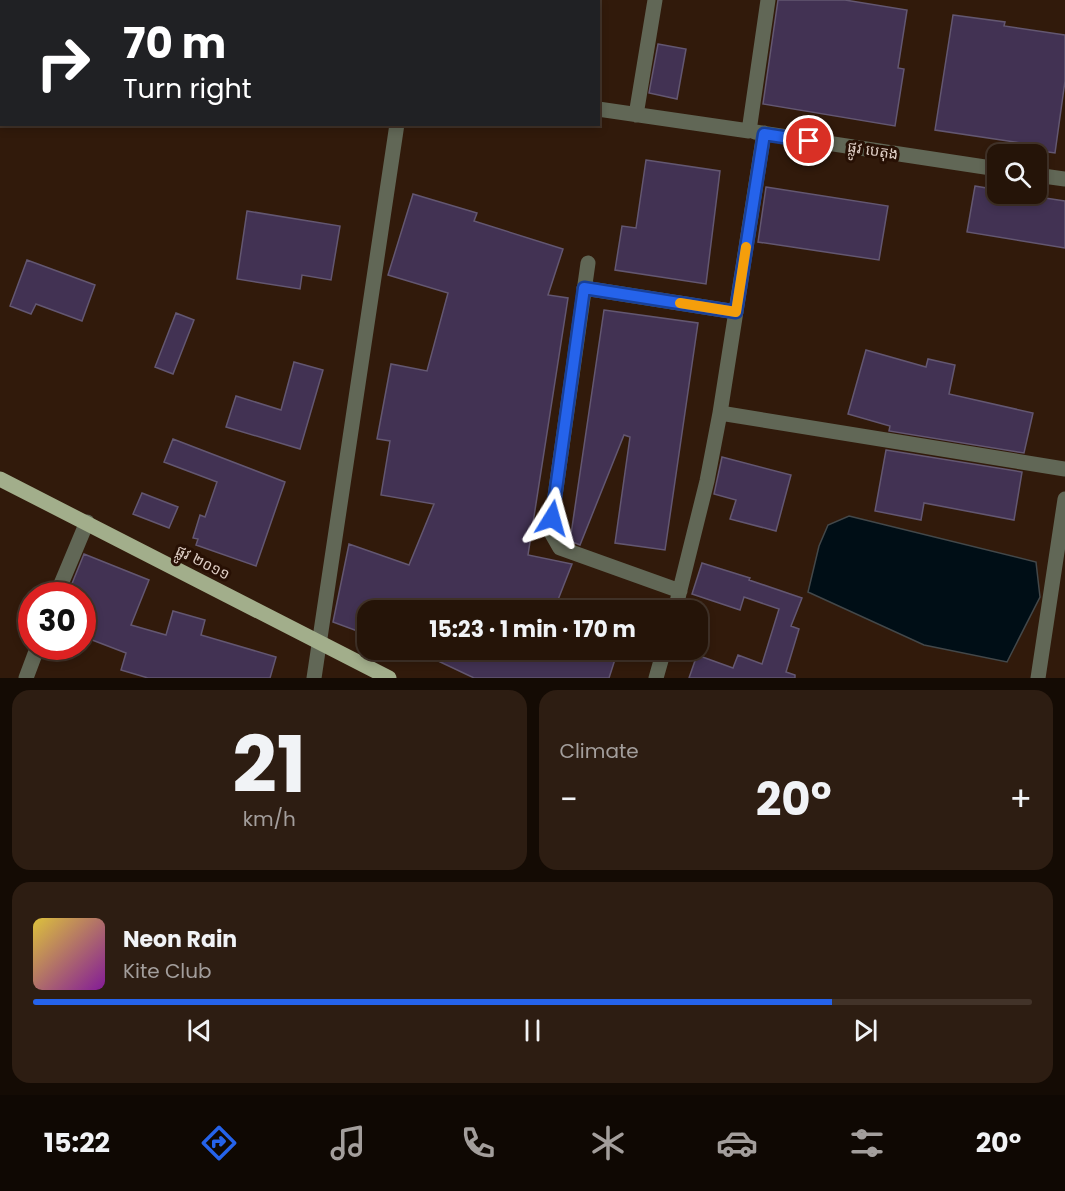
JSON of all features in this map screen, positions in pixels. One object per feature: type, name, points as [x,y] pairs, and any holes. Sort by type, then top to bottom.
[{"type":"main road","name":"ផ្លូវ ២០១១","points":[[0,479],[389,678]]},
{"type":"street","points":[[636,115],[655,0]]},
{"type":"street","points":[[678,600],[707,481],[736,312],[768,0]]},
{"type":"street","name":"ផ្លូវ បេតុង","points":[[600,109],[987,167]]},
{"type":"street","points":[[314,678],[397,126]]},
{"type":"street","points":[[1047,177],[1065,179]]},
{"type":"street","points":[[588,263],[552,518],[552,534],[560,548],[680,591]]},
{"type":"street","points":[[584,288],[736,312]]},
{"type":"street","points":[[720,413],[1065,469]]},
{"type":"street","points":[[1038,678],[1060,561],[1065,499]]},
{"type":"street","points":[[62,582],[87,522]]},
{"type":"street","points":[[26,678],[33,660]]},
{"type":"street","points":[[656,678],[661,660]]},
{"type":"shaded area","points":[[849,516],[1036,562],[1040,597],[1007,662],[924,645],[808,592],[819,546],[828,525]]},
{"type":"building","points":[[778,0],[845,0],[907,10],[898,68],[904,69],[895,126],[763,104]]},
{"type":"building","points":[[953,15],[1005,22],[1004,26],[1065,35],[1065,81],[1055,153],[1047,152],[1047,144],[1028,144],[935,130]]},
{"type":"building","points":[[658,44],[686,49],[677,99],[649,93]]},
{"type":"building","points":[[646,160],[720,171],[706,284],[615,270],[622,226],[636,228]]},
{"type":"building","points":[[975,186],[987,188],[987,204],[1047,204],[1047,198],[1065,201],[1065,248],[967,232]]},
{"type":"building","points":[[766,187],[888,206],[879,260],[758,242]]},
{"type":"building","points":[[413,194],[477,213],[474,221],[563,249],[548,295],[568,298],[528,555],[572,564],[558,600],[357,600],[357,631],[333,622],[349,544],[409,565],[434,504],[381,495],[390,441],[377,439],[391,364],[427,371],[448,293],[388,275]]},
{"type":"building","points":[[247,211],[340,226],[331,280],[302,275],[300,289],[237,279]]},
{"type":"building","points":[[27,260],[95,285],[82,321],[36,304],[31,314],[10,306]]},
{"type":"building","points":[[604,310],[698,323],[665,550],[615,543],[630,437],[624,435],[580,545],[570,541]]},
{"type":"building","points":[[176,313],[194,320],[173,374],[155,367]]},
{"type":"building","points":[[866,350],[926,367],[928,359],[955,365],[949,394],[1033,413],[1024,453],[889,431],[890,426],[848,414]]},
{"type":"building","points":[[294,362],[323,370],[300,449],[226,427],[236,396],[281,410]]},
{"type":"building","points":[[173,439],[285,482],[256,566],[196,545],[198,539],[193,538],[200,515],[205,517],[217,482],[164,462]]},
{"type":"building","points":[[886,450],[1022,472],[1014,520],[924,503],[921,520],[875,511]]},
{"type":"building","points":[[722,457],[791,475],[776,531],[730,519],[736,500],[714,494]]},
{"type":"building","points":[[142,493],[178,507],[169,528],[133,514]]},
{"type":"building","points":[[84,554],[149,580],[131,625],[166,635],[173,611],[205,620],[201,635],[276,657],[270,678],[148,678],[121,670],[126,653],[96,641],[96,582],[73,582]]},
{"type":"building","points":[[702,563],[802,598],[791,626],[799,629],[786,672],[795,675],[795,678],[689,678],[695,660],[708,659],[733,668],[738,655],[762,664],[779,609],[744,597],[740,610],[692,594]]},
{"type":"building","points":[[436,660],[615,660],[609,678],[474,678]]},
{"type":"slow traffic","points":[[680,303],[736,312],[746,247]]},
{"type":"route","points":[[552,518],[584,288],[736,312],[764,134],[809,141]]}]
